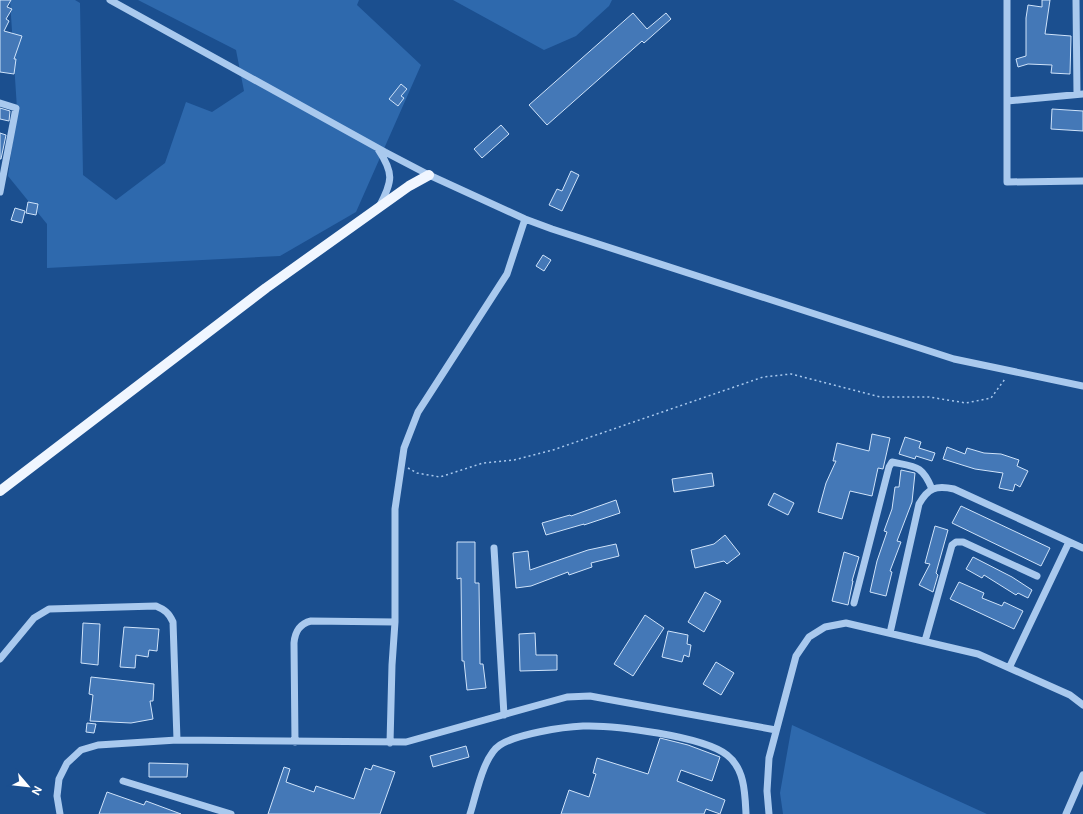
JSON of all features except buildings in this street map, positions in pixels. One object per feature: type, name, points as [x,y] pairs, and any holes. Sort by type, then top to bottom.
[{"type":"main road","points":[[0,491],[266,288],[409,186],[429,175]]},
{"type":"street","points":[[110,0],[429,175],[525,219],[954,359],[1083,386]]},
{"type":"street","points":[[1008,0],[1007,182],[1083,181]]},
{"type":"street","points":[[1007,101],[1080,94],[1080,27],[1076,0]]},
{"type":"street","points":[[0,103],[16,108],[0,192]]},
{"type":"street","points":[[376,147],[386,160],[391,176],[390,185],[379,208]]},
{"type":"street","points":[[390,743],[392,665],[395,622],[394,516],[401,464],[409,432],[418,412],[507,274],[525,219]]},
{"type":"street","points":[[854,603],[889,467],[892,462],[922,470],[926,474],[932,489]]},
{"type":"street","points":[[890,633],[919,504],[924,495],[932,489],[941,486],[954,489],[1083,548]]},
{"type":"street","points":[[925,641],[952,545],[956,542],[963,542],[1037,576]]},
{"type":"street","points":[[1010,666],[1069,542]]},
{"type":"street","points":[[494,548],[504,715]]},
{"type":"street","points":[[0,659],[34,618],[49,609],[156,606],[164,609],[170,614],[173,622],[177,740]]},
{"type":"street","points":[[295,742],[294,643],[295,634],[299,627],[304,622],[311,621],[395,622]]},
{"type":"street","points":[[769,814],[767,791],[769,758],[796,656],[808,637],[825,627],[846,623],[978,654],[1010,666],[1070,694],[1083,705]]},
{"type":"street","points":[[60,814],[57,796],[59,779],[67,763],[81,750],[98,745],[177,740],[406,742],[567,697],[590,696],[776,730]]},
{"type":"street","points":[[470,814],[483,771],[490,757],[499,745],[514,739],[557,729],[584,726],[658,732],[713,747],[728,756],[738,768],[744,785],[746,814]]},
{"type":"street","points":[[1066,814],[1083,774]]},
{"type":"street","points":[[123,781],[231,814]]},
{"type":"path","points":[[401,464],[417,474],[440,477],[483,463],[514,460],[553,450],[763,377],[790,374],[880,397],[929,397],[966,403],[991,398],[1011,370]]},
{"type":"shaded area","points":[[10,0],[75,0],[80,3],[83,175],[116,200],[165,163],[186,102],[212,112],[244,91],[236,50],[138,0],[359,0],[357,5],[421,65],[356,212],[280,256],[47,268],[47,224],[8,176],[17,109]]},
{"type":"shaded area","points":[[453,0],[612,0],[609,6],[576,36],[544,50]]},
{"type":"shaded area","points":[[792,725],[987,814],[783,814],[780,793]]}]
